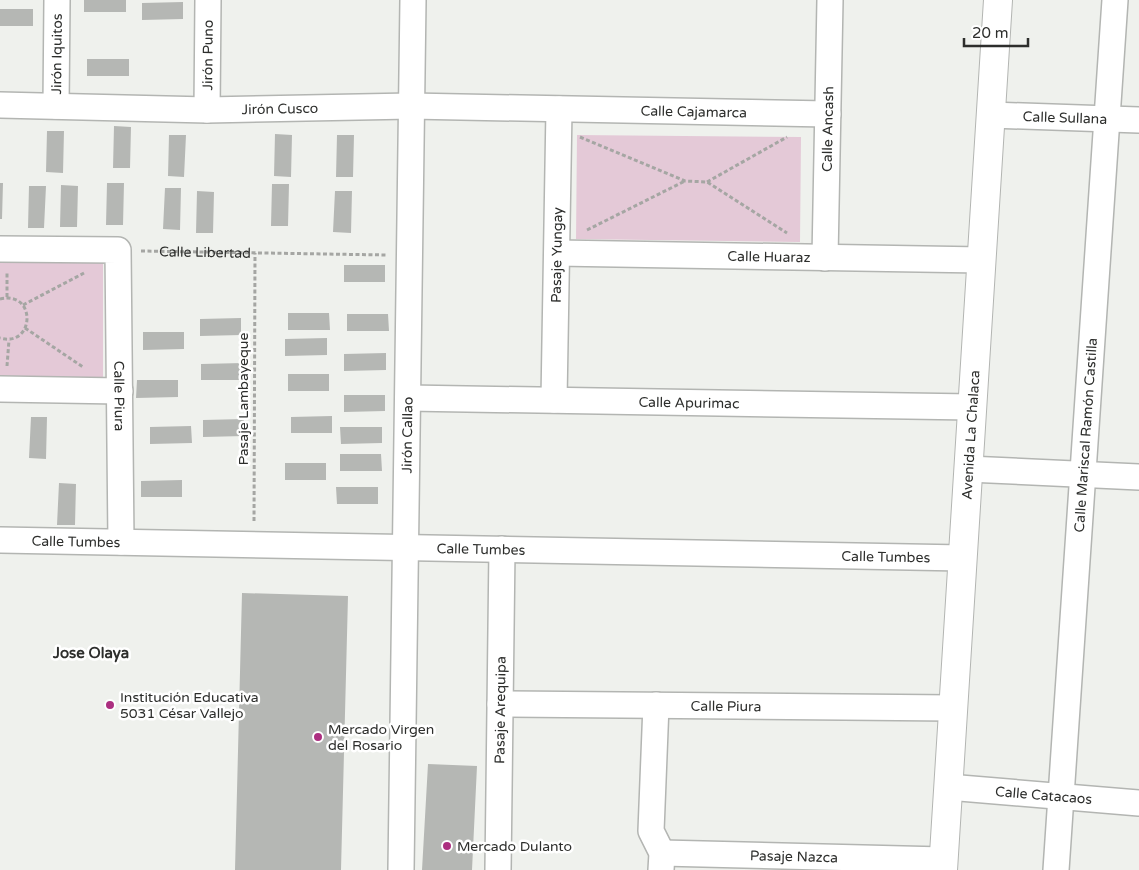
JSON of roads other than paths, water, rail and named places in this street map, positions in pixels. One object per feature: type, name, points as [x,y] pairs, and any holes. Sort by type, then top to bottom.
[{"type":"street","name":"Jirón Iquitos","points":[[56,106],[57,0]]},
{"type":"street","name":"Jirón Puno","points":[[208,0],[208,110]]},
{"type":"street","name":"Jirón Callao","points":[[401,870],[413,0]]},
{"type":"street","name":"Calle Ancash","points":[[825,258],[830,0]]},
{"type":"street","name":"Avenida La Chalaca","points":[[943,865],[998,0]]},
{"type":"street","name":"Calle Mariscal Ramón Castilla","points":[[1056,870],[1115,0]]},
{"type":"street","name":"Jirón Cusco","points":[[0,105],[208,110],[411,106],[559,118]]},
{"type":"street","name":"Calle Cajamarca","points":[[559,118],[828,114]]},
{"type":"street","name":"Calle Sullana","points":[[991,115],[1139,120]]},
{"type":"street","name":"Pasaje Yungay","points":[[554,400],[559,118]]},
{"type":"street","name":"Calle Piura","points":[[0,249],[118,253],[121,542]]},
{"type":"street","name":"Calle Huaraz","points":[[557,249],[825,258],[982,260]]},
{"type":"street","points":[[0,389],[120,390]]},
{"type":"street","name":"Calle Apurimac","points":[[408,398],[972,407]]},
{"type":"street","points":[[968,469],[1139,477]]},
{"type":"street","name":"Calle Tumbes","points":[[0,540],[963,558]]},
{"type":"street","name":"Pasaje Arequipa","points":[[498,870],[502,549]]},
{"type":"street","name":"Calle Piura","points":[[500,704],[953,708]]},
{"type":"street","points":[[656,705],[651,830],[662,862]]},
{"type":"street","name":"Calle Catacaos","points":[[948,787],[1139,802]]},
{"type":"street","name":"Pasaje Nazca","points":[[662,862],[943,865]]},
{"type":"place","name":"Institución Educativa 5031 César Vallejo","points":[[110,705]]},
{"type":"place","name":"Mercado Virgen del Rosario","points":[[318,737]]},
{"type":"place","name":"Mercado Dulanto","points":[[447,846]]},
{"type":"district","name":"Jose Olaya","points":[[91,653]]}]
